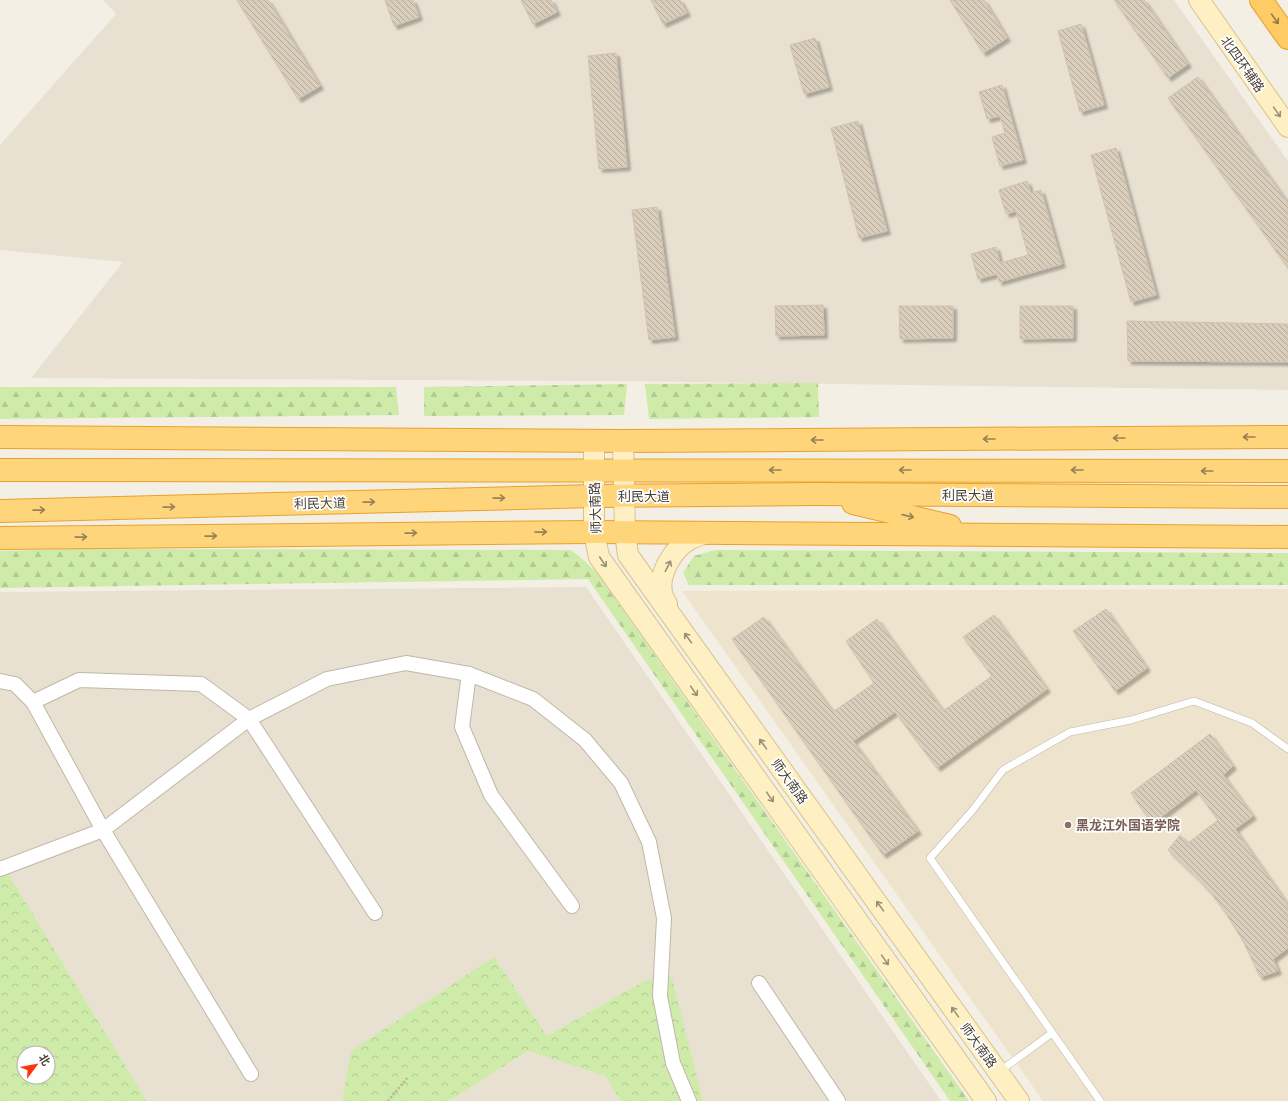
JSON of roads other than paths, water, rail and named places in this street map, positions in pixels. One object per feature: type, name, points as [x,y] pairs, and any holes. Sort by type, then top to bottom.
[{"type":"highway","points":[[1261,0],[1288,38]]},
{"type":"highway","points":[[0,437],[623,441],[1288,437]]},
{"type":"highway","points":[[840,440],[984,470]]},
{"type":"highway","name":"利民大道","points":[[0,470],[1288,471]]},
{"type":"highway","points":[[815,494],[990,535]]},
{"type":"highway","name":"利民大道","points":[[0,511],[595,496],[815,494],[1288,496]]},
{"type":"highway","points":[[0,538],[594,532],[1288,537]]},
{"type":"main road","name":"北四环辅路","points":[[1199,0],[1288,127]]},
{"type":"main road","name":"师大南路","points":[[594,440],[594,532],[599,557],[986,1101]]},
{"type":"main road","name":"师大南路","points":[[623,441],[625,532],[628,555],[1018,1101]]},
{"type":"main road","points":[[671,615],[662,593],[662,583],[668,565],[677,550],[683,544],[690,539],[710,533]]},
{"type":"street","points":[[0,869],[103,830],[249,718],[327,679],[406,663],[469,674],[533,698],[585,740],[621,782],[649,842],[664,918],[660,996],[673,1062],[689,1101]]},
{"type":"street","points":[[469,674],[462,727],[491,795],[572,906]]},
{"type":"street","points":[[33,702],[79,680],[201,684],[249,718],[375,913]]},
{"type":"street","points":[[0,681],[15,684],[33,702],[103,830],[251,1074]]},
{"type":"street","points":[[759,983],[838,1101]]},
{"type":"lane","points":[[1100,1101],[930,858],[972,811],[1003,770],[1070,732],[1131,720],[1194,701],[1252,723],[1288,749]]},
{"type":"lane","points":[[998,1072],[1052,1033]]},
{"type":"place","name":"黑龙江外国语学院","points":[[1068,825]]}]
